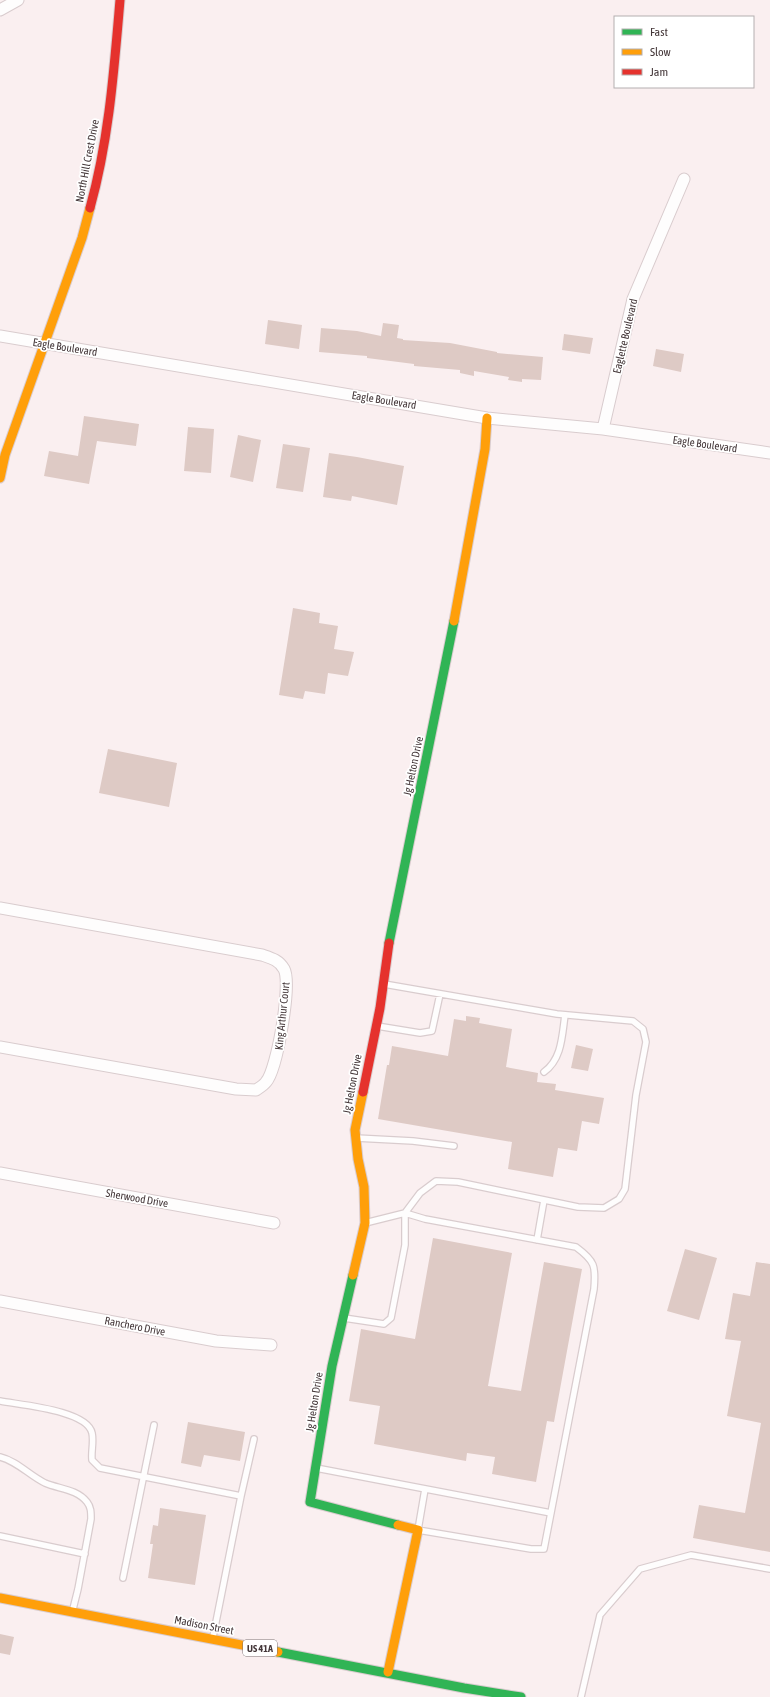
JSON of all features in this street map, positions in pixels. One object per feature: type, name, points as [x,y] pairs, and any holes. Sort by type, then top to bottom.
[{"type":"street","points":[[0,10],[18,0]]},
{"type":"street","name":"North Hill Crest Drive","points":[[0,478],[5,455],[82,238],[98,180],[113,86],[120,0]]},
{"type":"street","name":"Eaglette Boulevard","points":[[603,429],[633,298],[684,179]]},
{"type":"street","name":"Eagle Boulevard","points":[[0,336],[487,418],[603,429],[770,453]]},
{"type":"street","name":"Jg Helton Drive","points":[[418,1530],[310,1502],[332,1366],[365,1223],[364,1187],[358,1159],[355,1130],[384,984],[390,934],[460,591],[484,449],[487,418]]},
{"type":"street","name":"King Arthur Court","points":[[0,908],[262,955],[279,962],[285,970],[287,983],[278,1054],[267,1082],[256,1090],[236,1089],[0,1046]]},
{"type":"street","name":"Sherwood Drive","points":[[0,1173],[274,1223]]},
{"type":"street","name":"Ranchero Drive","points":[[0,1301],[216,1341],[271,1345]]},
{"type":"street","points":[[388,1672],[418,1530]]},
{"type":"street","name":"Madison Street","points":[[0,1598],[388,1672],[463,1692],[521,1697]]},
{"type":"lane","points":[[343,1318],[384,1324],[391,1318],[405,1245],[405,1213],[420,1193],[436,1182],[458,1182],[578,1207],[604,1208],[618,1199],[625,1189],[636,1094],[646,1042],[643,1029],[633,1021],[566,1015],[384,984]]},
{"type":"lane","points":[[376,1026],[420,1033],[432,1031],[440,994]]},
{"type":"lane","points":[[544,1072],[553,1066],[558,1054],[566,1015]]},
{"type":"lane","points":[[356,1138],[414,1141],[454,1146]]},
{"type":"lane","points":[[537,1240],[544,1200]]},
{"type":"lane","points":[[365,1223],[405,1213],[425,1219],[576,1247],[588,1256],[595,1270],[594,1289],[544,1549],[531,1549],[418,1530],[425,1489]]},
{"type":"lane","points":[[0,1401],[70,1414],[81,1419],[92,1432],[92,1460],[100,1468],[240,1496]]},
{"type":"lane","points":[[123,1578],[154,1426]]},
{"type":"lane","points":[[213,1639],[240,1496],[254,1439]]},
{"type":"lane","points":[[0,1457],[8,1459],[45,1483],[78,1494],[86,1501],[91,1510],[91,1519],[85,1554],[72,1612]]},
{"type":"lane","points":[[315,1468],[551,1513]]},
{"type":"lane","points":[[0,1536],[85,1554]]},
{"type":"lane","points":[[580,1697],[600,1615],[640,1569],[691,1555],[770,1569]]},
{"type":"building","points":[[268,320],[302,325],[299,349],[265,344]]},
{"type":"building","points":[[383,323],[399,325],[397,338],[403,340],[450,343],[497,353],[543,357],[541,380],[522,379],[522,382],[508,380],[509,377],[474,371],[474,376],[460,373],[460,370],[414,366],[414,364],[367,358],[367,356],[319,352],[321,328],[357,331],[381,336]]},
{"type":"building","points":[[564,334],[593,338],[590,354],[562,350]]},
{"type":"building","points":[[656,349],[684,354],[681,372],[653,366]]},
{"type":"building","points":[[84,416],[139,424],[136,446],[97,441],[89,484],[44,476],[49,451],[78,456]]},
{"type":"building","points":[[188,427],[214,429],[211,473],[184,471]]},
{"type":"building","points":[[238,435],[261,440],[253,482],[230,477]]},
{"type":"building","points":[[283,444],[310,448],[303,492],[276,488]]},
{"type":"building","points":[[329,453],[404,466],[397,505],[352,496],[351,501],[323,497]]},
{"type":"building","points":[[293,608],[320,613],[319,623],[338,626],[334,649],[354,652],[348,676],[328,673],[325,694],[305,691],[303,699],[279,695]]},
{"type":"building","points":[[108,749],[177,763],[169,807],[99,793]]},
{"type":"building","points":[[466,1016],[480,1018],[479,1023],[512,1029],[506,1067],[538,1073],[537,1082],[556,1084],[555,1090],[604,1098],[599,1124],[582,1121],[577,1151],[558,1148],[553,1177],[508,1169],[512,1142],[378,1119],[387,1065],[389,1065],[392,1046],[448,1056],[454,1019],[466,1021]]},
{"type":"building","points":[[576,1045],[593,1049],[588,1071],[571,1068]]},
{"type":"building","points":[[433,1238],[512,1253],[488,1386],[521,1391],[544,1262],[582,1269],[554,1422],[547,1421],[536,1482],[492,1474],[495,1457],[467,1453],[466,1461],[374,1444],[380,1406],[349,1401],[361,1329],[415,1339]]},
{"type":"building","points":[[685,1249],[717,1258],[699,1320],[667,1311]]},
{"type":"building","points":[[756,1262],[770,1264],[770,1552],[693,1538],[699,1505],[745,1513],[761,1423],[727,1416],[741,1341],[725,1339],[733,1293],[750,1296]]},
{"type":"building","points":[[188,1422],[245,1432],[240,1461],[204,1455],[201,1467],[181,1463]]},
{"type":"building","points":[[160,1508],[206,1515],[195,1585],[148,1578],[153,1544],[150,1544],[153,1525],[158,1526]]},
{"type":"building","points":[[0,1634],[14,1637],[10,1655],[0,1653]]},
{"type":"traffic: fast","points":[[389,943],[454,621]]},
{"type":"traffic: fast","points":[[353,1275],[332,1366],[310,1502],[398,1525]]},
{"type":"traffic: fast","points":[[278,1652],[464,1688],[521,1697]]},
{"type":"traffic: slow","points":[[0,478],[5,455],[82,238],[90,208]]},
{"type":"traffic: slow","points":[[454,621],[485,449],[487,418]]},
{"type":"traffic: slow","points":[[353,1275],[365,1223],[364,1187],[358,1159],[355,1130],[363,1092]]},
{"type":"traffic: slow","points":[[388,1672],[418,1530],[398,1525]]},
{"type":"traffic: slow","points":[[0,1598],[278,1652]]},
{"type":"traffic: jam","points":[[90,208],[102,157],[110,105],[120,0]]},
{"type":"traffic: jam","points":[[363,1092],[380,1008],[389,943]]}]
